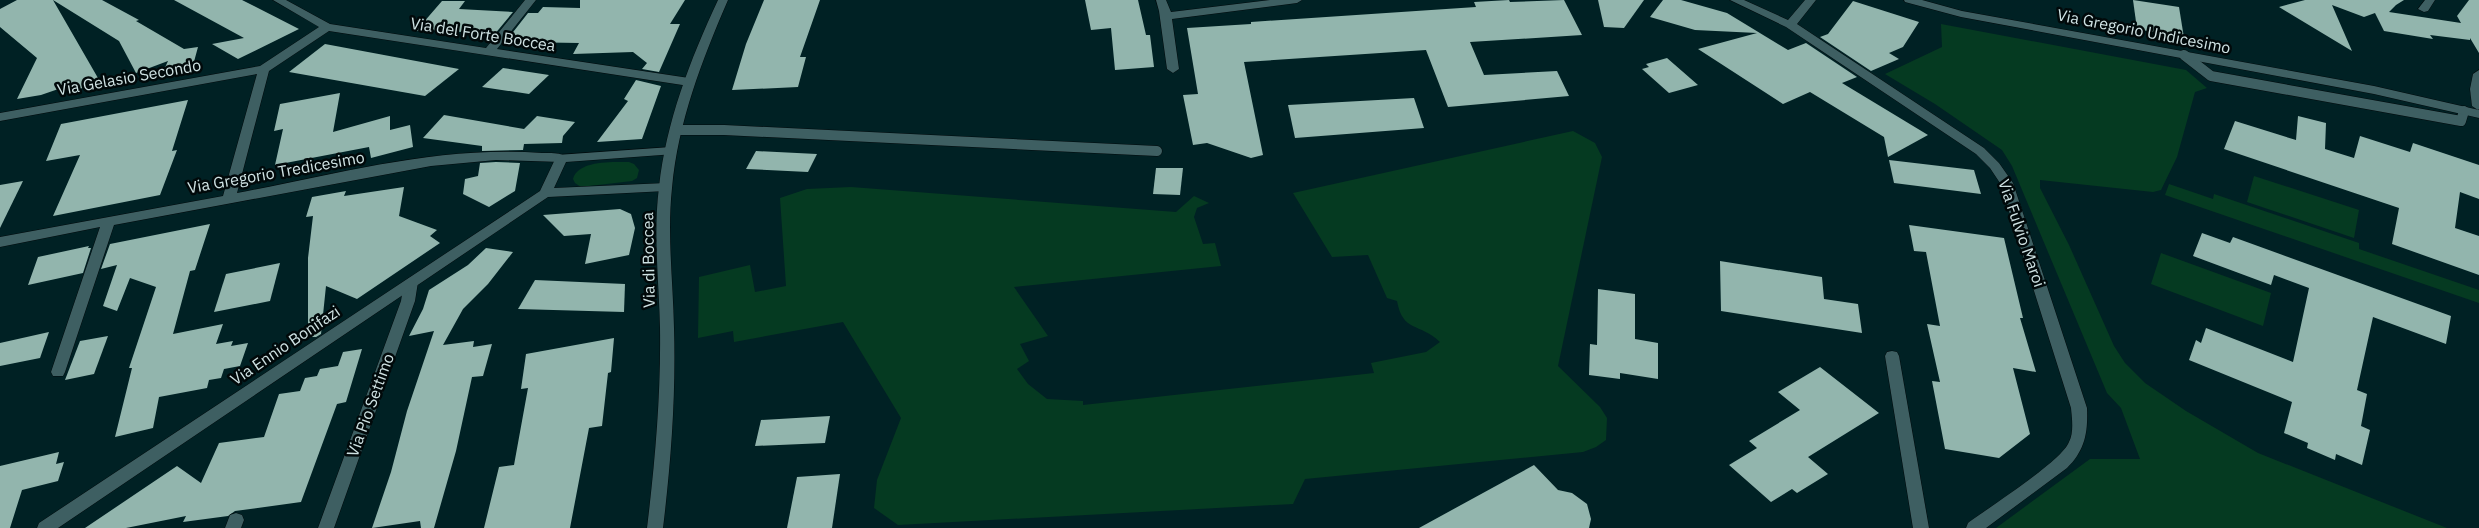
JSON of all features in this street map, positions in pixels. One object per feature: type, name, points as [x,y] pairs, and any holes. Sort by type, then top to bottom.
[{"type":"street","name":"Via del Forte Boccea","points":[[278,0],[326,27],[689,82]]},
{"type":"street","points":[[489,52],[531,0]]},
{"type":"street","name":"Via di Boccea","points":[[655,528],[666,426],[666,187],[675,130],[689,82],[704,40],[723,0]]},
{"type":"street","points":[[1161,0],[1166,16],[1172,69]]},
{"type":"street","points":[[1166,16],[1297,0]]},
{"type":"street","name":"Via Fulvio Maroi","points":[[1735,0],[1790,25],[1980,151],[2000,171],[2012,196],[2077,400],[2080,432],[2074,449],[2067,459],[1974,528]]},
{"type":"street","points":[[1790,25],[1811,0]]},
{"type":"street","name":"Via Gregorio Undicesimo","points":[[1909,0],[1969,15],[2479,108]]},
{"type":"street","points":[[229,199],[264,69],[326,27]]},
{"type":"street","name":"Via Gelasio Secondo","points":[[0,117],[264,69]]},
{"type":"street","points":[[2479,74],[2476,89],[2479,108]]},
{"type":"street","name":"Via Gregorio Undicesimo","points":[[2374,90],[2464,111],[2479,108]]},
{"type":"street","name":"Via Gregorio Tredicesimo","points":[[0,242],[388,169],[465,158],[533,155],[561,158],[671,150]]},
{"type":"street","points":[[561,158],[545,193],[666,187]]},
{"type":"street","name":"Via Ennio Bonifazi","points":[[45,528],[545,193]]},
{"type":"street","points":[[58,372],[110,221]]},
{"type":"street","name":"Via Pio Settimo","points":[[326,528],[408,301],[411,282]]},
{"type":"street","points":[[1892,356],[1921,528]]},
{"type":"lane","points":[[2184,55],[2211,76],[2461,121],[2464,111]]},
{"type":"lane","points":[[675,130],[724,130],[1157,151]]},
{"type":"green space","points":[[1941,24],[2186,70],[2207,88],[2195,92],[2177,157],[2161,190],[2153,192],[2040,180],[2040,188],[2069,245],[2114,346],[2125,363],[2145,383],[2186,411],[2258,453],[2447,528],[1996,528],[2090,459],[2140,459],[2121,408],[2107,393],[2012,166],[2002,150],[1935,104],[1885,74],[1942,47]]},
{"type":"green space","points":[[1573,131],[1595,143],[1602,157],[1558,366],[1600,407],[1607,418],[1606,440],[1596,447],[1583,452],[1305,479],[1293,504],[898,525],[874,508],[877,480],[901,418],[843,322],[734,342],[733,331],[698,338],[699,277],[750,265],[755,292],[786,286],[780,198],[807,189],[851,187],[1176,212],[1194,196],[1209,203],[1197,208],[1194,217],[1203,244],[1215,243],[1221,266],[1014,287],[1048,336],[1020,344],[1029,361],[1017,369],[1028,384],[1047,399],[1083,401],[1083,405],[1374,373],[1371,363],[1426,352],[1440,342],[1403,318],[1397,301],[1387,298],[1368,255],[1332,257],[1293,193]]},
{"type":"green space","points":[[606,162],[629,162],[634,164],[639,170],[637,178],[632,181],[581,187],[573,179],[576,173],[589,165]]},
{"type":"green space","points":[[2254,176],[2359,210],[2354,238],[2247,202]]},
{"type":"green space","points":[[2169,184],[2213,199],[2214,194],[2359,243],[2359,249],[2479,290],[2479,303],[2165,195]]},
{"type":"green space","points":[[2161,253],[2271,293],[2263,326],[2151,284]]},
{"type":"building","points":[[17,0],[53,0],[102,85],[71,90],[70,85],[41,95],[17,99],[37,58],[0,27],[0,9]]},
{"type":"building","points":[[53,0],[102,0],[139,20],[136,21],[184,49],[198,47],[192,69],[162,74],[168,61],[136,73],[119,41]]},
{"type":"building","points":[[174,0],[242,0],[299,29],[238,59],[212,44],[244,38]]},
{"type":"building","points":[[580,0],[685,0],[670,24],[680,24],[659,72],[642,69],[647,63],[633,52],[573,54],[579,43],[518,42],[521,37],[510,36],[528,13],[538,13],[543,7],[580,8]]},
{"type":"building","points":[[764,0],[820,0],[800,57],[806,57],[798,87],[732,90],[746,44]]},
{"type":"building","points":[[1085,0],[1138,0],[1146,35],[1150,35],[1154,67],[1115,70],[1111,28],[1091,30]]},
{"type":"building","points":[[1509,0],[1510,2],[1564,0],[1582,35],[1470,42],[1484,75],[1557,71],[1569,96],[1448,107],[1426,50],[1244,62],[1263,155],[1251,158],[1207,143],[1193,145],[1183,95],[1198,94],[1187,28],[1476,7],[1474,2]]},
{"type":"building","points":[[1598,0],[1644,0],[1624,28],[1604,27]]},
{"type":"building","points":[[1663,0],[1681,0],[1727,13],[1788,50],[1806,43],[1857,77],[1842,83],[1928,135],[1888,157],[1884,137],[1810,92],[1783,104],[1698,49],[1757,33],[1695,30],[1650,17]]},
{"type":"building","points":[[2133,0],[2179,7],[2184,38],[2137,29]]},
{"type":"building","points":[[2305,0],[2404,0],[2389,12],[2461,23],[2457,16],[2469,0],[2479,0],[2479,53],[2470,38],[2470,40],[2430,35],[2433,39],[2384,31],[2375,13],[2364,17],[2332,5],[2352,51],[2279,7]]},
{"type":"building","points":[[442,1],[465,1],[459,9],[513,12],[494,35],[441,30],[416,31]]},
{"type":"building","points":[[1853,1],[1919,22],[1903,47],[1889,53],[1899,59],[1871,71],[1820,37],[1828,34]]},
{"type":"building","points":[[325,44],[459,69],[425,96],[289,72]]},
{"type":"building","points":[[1667,58],[1698,85],[1669,93],[1642,69],[1649,67],[1646,64]]},
{"type":"building","points":[[503,68],[549,75],[529,94],[482,87]]},
{"type":"building","points":[[636,80],[661,86],[642,139],[597,142],[628,101],[624,99]]},
{"type":"building","points":[[340,93],[333,132],[390,116],[390,130],[410,125],[413,147],[371,158],[369,147],[275,165],[283,129],[274,131],[280,104]]},
{"type":"building","points":[[1414,98],[1424,128],[1295,138],[1288,105]]},
{"type":"building","points":[[188,100],[172,151],[177,150],[160,195],[53,216],[80,155],[46,161],[61,124]]},
{"type":"building","points":[[444,115],[524,129],[537,116],[575,122],[563,136],[562,143],[524,144],[523,150],[482,151],[482,146],[423,138]]},
{"type":"building","points":[[2298,116],[2326,123],[2325,149],[2354,158],[2360,136],[2410,152],[2413,143],[2479,165],[2479,199],[2460,192],[2455,228],[2479,236],[2479,275],[2392,244],[2399,208],[2224,149],[2235,121],[2296,140]]},
{"type":"building","points":[[756,151],[817,154],[808,172],[746,169]]},
{"type":"building","points":[[1889,160],[1974,170],[1981,194],[1894,183]]},
{"type":"building","points":[[480,163],[520,163],[515,191],[489,207],[463,194],[465,179],[478,176]]},
{"type":"building","points":[[1156,168],[1183,168],[1180,195],[1153,194]]},
{"type":"building","points":[[23,181],[0,228],[0,185]]},
{"type":"building","points":[[404,187],[399,216],[437,230],[430,236],[440,243],[357,299],[326,286],[321,334],[316,337],[308,337],[308,258],[313,216],[306,217],[312,197],[346,191],[344,196]]},
{"type":"building","points":[[620,209],[631,214],[635,228],[629,255],[585,264],[591,234],[564,236],[543,215]]},
{"type":"building","points":[[210,224],[195,270],[190,271],[173,334],[223,324],[216,344],[233,341],[231,346],[248,343],[240,366],[224,369],[221,378],[209,380],[207,388],[159,397],[153,428],[115,437],[132,368],[129,368],[156,287],[130,278],[117,311],[103,306],[117,265],[101,269],[110,244]]},
{"type":"building","points":[[1909,225],[2004,238],[2023,318],[2020,318],[2036,372],[2013,368],[2030,434],[1999,458],[1945,449],[1932,381],[1940,382],[1927,324],[1940,326],[1926,252],[1914,251]]},
{"type":"building","points":[[2202,233],[2230,243],[2233,237],[2451,316],[2446,344],[2373,317],[2357,390],[2367,394],[2361,426],[2370,430],[2362,465],[2336,454],[2335,460],[2307,448],[2308,443],[2284,433],[2292,402],[2189,360],[2196,340],[2201,343],[2206,328],[2293,362],[2309,288],[2274,275],[2271,285],[2193,256]]},
{"type":"building","points":[[89,246],[88,248],[91,248],[83,273],[28,285],[38,257]]},
{"type":"building","points":[[486,248],[513,252],[488,284],[463,309],[443,345],[474,341],[473,347],[492,344],[483,376],[472,377],[456,451],[434,528],[421,528],[420,521],[372,528],[391,472],[407,411],[434,331],[409,336],[423,309],[429,290],[468,265]]},
{"type":"building","points":[[1720,261],[1822,277],[1824,299],[1858,304],[1862,333],[1721,311]]},
{"type":"building","points":[[280,263],[270,301],[214,312],[226,274]]},
{"type":"building","points":[[535,280],[625,284],[624,312],[518,309]]},
{"type":"building","points":[[1598,289],[1635,294],[1635,339],[1658,343],[1658,379],[1620,373],[1620,379],[1589,375],[1590,344],[1597,345]]},
{"type":"building","points":[[49,332],[40,358],[0,366],[0,343]]},
{"type":"building","points":[[108,336],[94,374],[65,380],[80,341]]},
{"type":"building","points":[[614,338],[611,372],[608,373],[602,426],[589,428],[570,528],[484,528],[499,467],[514,465],[528,388],[521,389],[526,354]]},
{"type":"building","points":[[362,349],[346,402],[337,404],[301,502],[235,511],[228,516],[183,522],[186,516],[126,528],[85,528],[177,466],[201,483],[219,443],[264,437],[279,394],[300,391],[305,378],[317,376],[320,369],[338,366],[343,352]]},
{"type":"building","points":[[1820,367],[1879,413],[1808,457],[1828,474],[1797,493],[1792,489],[1771,502],[1729,465],[1757,448],[1749,441],[1800,410],[1778,392]]},
{"type":"building","points":[[830,416],[825,443],[755,446],[761,420]]},
{"type":"building","points":[[59,452],[56,464],[64,462],[58,481],[22,490],[10,528],[0,528],[0,466]]},
{"type":"building","points":[[1534,465],[1558,490],[1572,493],[1587,504],[1591,519],[1589,528],[1419,528]]},
{"type":"building","points":[[840,474],[832,528],[787,528],[797,477]]}]
